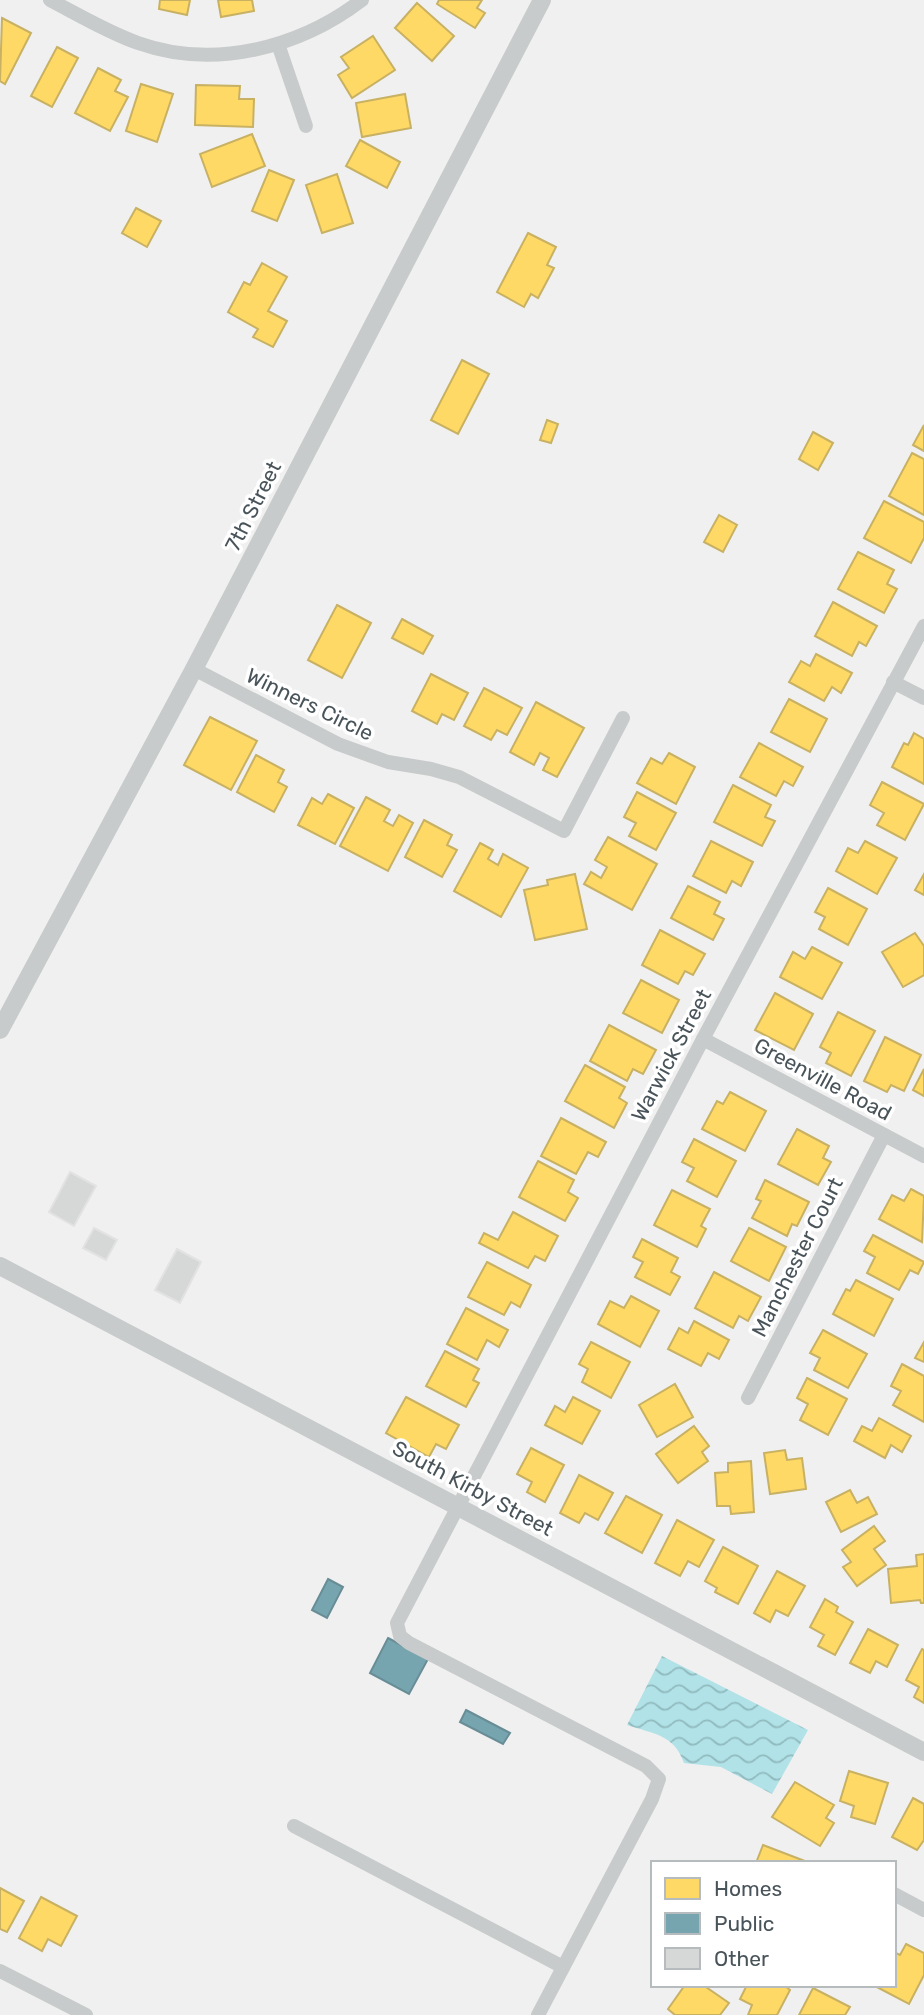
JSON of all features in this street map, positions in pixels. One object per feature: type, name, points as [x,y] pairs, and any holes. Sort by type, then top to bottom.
[{"type":"street","points":[[50,0],[110,31],[140,43],[172,52],[205,55],[236,53],[278,44],[315,30],[362,0]]},
{"type":"street","name":"7th Street","points":[[0,1030],[194,669],[542,0]]},
{"type":"street","points":[[278,44],[306,126]]},
{"type":"street","name":"Warwick Street","points":[[564,1967],[653,1799],[659,1779],[646,1766],[400,1636],[397,1623],[703,1039],[924,626]]},
{"type":"street","name":"Winners Circle","points":[[194,669],[338,744],[388,762],[459,777],[565,831],[623,719]]},
{"type":"street","points":[[894,682],[924,698]]},
{"type":"street","name":"Greenville Road","points":[[703,1039],[924,1156]]},
{"type":"street","name":"Manchester Court","points":[[748,1398],[884,1135]]},
{"type":"street","name":"South Kirby Street","points":[[0,1266],[924,1752]]},
{"type":"street","points":[[294,1826],[564,1967],[538,2015]]},
{"type":"street","points":[[896,1895],[924,1910]]},
{"type":"street","points":[[0,1971],[67,2011],[86,2015]]},
{"type":"water","points":[[662,1656],[808,1730],[772,1794],[721,1767],[684,1763],[675,1746],[662,1736],[627,1725]]},
{"type":"building: Homes","points":[[160,0],[190,0],[187,15],[159,9]]},
{"type":"building: Homes","points":[[218,0],[252,0],[254,11],[221,17]]},
{"type":"building: Homes","points":[[439,0],[482,0],[477,8],[485,13],[475,28],[437,4]]},
{"type":"building: Homes","points":[[417,3],[454,36],[432,61],[395,28]]},
{"type":"building: Homes","points":[[2,18],[31,33],[5,84],[0,81]]},
{"type":"building: Homes","points":[[373,36],[395,70],[352,98],[338,75],[349,68],[341,57]]},
{"type":"building: Homes","points":[[57,47],[78,58],[52,107],[31,96]]},
{"type":"building: Homes","points":[[98,68],[121,80],[115,91],[128,97],[110,131],[75,113]]},
{"type":"building: Homes","points":[[141,84],[173,94],[157,142],[126,131]]},
{"type":"building: Homes","points":[[196,85],[240,86],[239,99],[254,99],[253,127],[195,125]]},
{"type":"building: Homes","points":[[405,94],[411,128],[362,137],[356,103]]},
{"type":"building: Homes","points":[[252,134],[265,166],[212,187],[200,154]]},
{"type":"building: Homes","points":[[360,140],[400,162],[387,188],[346,166]]},
{"type":"building: Homes","points":[[269,170],[294,180],[277,221],[252,211]]},
{"type":"building: Homes","points":[[337,174],[353,223],[322,233],[306,185]]},
{"type":"building: Homes","points":[[136,208],[161,221],[147,247],[122,233]]},
{"type":"building: Homes","points":[[528,233],[556,247],[547,265],[554,268],[538,298],[531,294],[524,307],[497,292]]},
{"type":"building: Homes","points":[[262,263],[287,277],[268,311],[287,321],[273,347],[253,337],[258,329],[228,312],[244,282],[250,285]]},
{"type":"building: Homes","points":[[462,360],[489,374],[458,434],[431,420]]},
{"type":"building: Homes","points":[[547,420],[558,424],[551,443],[540,440]]},
{"type":"building: Homes","points":[[924,425],[924,451],[913,445]]},
{"type":"building: Homes","points":[[813,432],[833,443],[818,470],[799,459]]},
{"type":"building: Homes","points":[[912,453],[924,459],[924,515],[889,496]]},
{"type":"building: Homes","points":[[884,501],[924,522],[924,538],[911,563],[864,538]]},
{"type":"building: Homes","points":[[719,515],[737,525],[723,552],[704,542]]},
{"type":"building: Homes","points":[[858,552],[894,570],[887,584],[897,589],[884,613],[838,589]]},
{"type":"building: Homes","points":[[833,602],[877,626],[866,646],[859,642],[852,656],[815,636]]},
{"type":"building: Homes","points":[[337,605],[371,623],[342,678],[308,660]]},
{"type":"building: Homes","points":[[402,619],[433,636],[423,654],[392,638]]},
{"type":"building: Homes","points":[[816,654],[852,673],[841,693],[832,687],[824,701],[789,682],[801,661],[810,666]]},
{"type":"building: Homes","points":[[431,674],[468,693],[454,720],[442,714],[437,724],[412,711]]},
{"type":"building: Homes","points":[[484,688],[522,708],[507,735],[497,730],[491,740],[464,726]]},
{"type":"building: Homes","points":[[789,699],[827,719],[810,752],[771,732]]},
{"type":"building: Homes","points":[[536,702],[584,728],[557,777],[543,770],[549,758],[540,753],[534,765],[510,752]]},
{"type":"building: Homes","points":[[210,717],[257,741],[231,790],[184,765]]},
{"type":"building: Homes","points":[[914,733],[924,739],[924,784],[892,767],[904,743],[908,745]]},
{"type":"building: Homes","points":[[759,743],[803,767],[793,786],[784,781],[776,796],[740,777]]},
{"type":"building: Homes","points":[[669,753],[695,767],[676,804],[637,783],[651,758],[662,764]]},
{"type":"building: Homes","points":[[256,755],[284,770],[278,782],[287,787],[274,812],[237,792]]},
{"type":"building: Homes","points":[[882,782],[924,804],[905,840],[877,825],[884,813],[870,805]]},
{"type":"building: Homes","points":[[733,785],[771,805],[765,817],[775,821],[762,846],[714,822]]},
{"type":"building: Homes","points":[[637,792],[676,813],[656,850],[629,836],[636,823],[624,817]]},
{"type":"building: Homes","points":[[328,794],[354,808],[335,844],[298,825],[312,798],[322,804]]},
{"type":"building: Homes","points":[[366,797],[390,810],[384,821],[393,826],[399,815],[413,823],[388,871],[340,846]]},
{"type":"building: Homes","points":[[424,820],[452,835],[447,845],[457,850],[442,877],[405,857]]},
{"type":"building: Homes","points":[[608,837],[657,864],[632,910],[584,884],[591,872],[601,878],[607,867],[595,860]]},
{"type":"building: Homes","points":[[711,841],[753,862],[741,886],[732,881],[726,893],[693,876]]},
{"type":"building: Homes","points":[[865,841],[897,858],[877,894],[836,871],[848,848],[858,853]]},
{"type":"building: Homes","points":[[480,843],[493,850],[488,859],[498,865],[503,854],[528,868],[501,917],[454,891]]},
{"type":"building: Homes","points":[[575,874],[587,929],[535,940],[524,890],[548,885],[547,880]]},
{"type":"building: Homes","points":[[924,874],[924,895],[915,890]]},
{"type":"building: Homes","points":[[688,886],[720,902],[714,914],[724,919],[713,940],[671,918]]},
{"type":"building: Homes","points":[[828,888],[867,909],[848,945],[819,929],[825,917],[815,912]]},
{"type":"building: Homes","points":[[660,930],[705,954],[693,975],[685,971],[678,984],[642,965]]},
{"type":"building: Homes","points":[[915,933],[924,946],[924,975],[903,987],[882,952]]},
{"type":"building: Homes","points":[[812,947],[842,963],[822,999],[780,977],[793,952],[805,959]]},
{"type":"building: Homes","points":[[641,980],[679,1000],[662,1033],[623,1013]]},
{"type":"building: Homes","points":[[775,993],[813,1014],[794,1050],[755,1030]]},
{"type":"building: Homes","points":[[838,1012],[875,1031],[851,1076],[826,1063],[831,1053],[820,1047]]},
{"type":"building: Homes","points":[[609,1025],[656,1050],[643,1074],[633,1069],[627,1081],[590,1061]]},
{"type":"building: Homes","points":[[885,1037],[921,1055],[904,1091],[891,1085],[887,1092],[864,1081]]},
{"type":"building: Homes","points":[[585,1065],[625,1087],[619,1098],[627,1103],[614,1128],[565,1101]]},
{"type":"building: Homes","points":[[924,1069],[924,1096],[913,1090]]},
{"type":"building: Homes","points":[[730,1092],[766,1111],[745,1151],[702,1129],[717,1101],[723,1104]]},
{"type":"building: Homes","points":[[561,1118],[606,1142],[598,1157],[588,1152],[576,1174],[541,1156]]},
{"type":"building: Homes","points":[[797,1129],[829,1146],[823,1158],[831,1162],[818,1185],[778,1164]]},
{"type":"building: Homes","points":[[694,1139],[736,1161],[717,1197],[687,1181],[694,1168],[682,1162]]},
{"type":"building: Homes","points":[[538,1161],[574,1180],[568,1192],[578,1198],[565,1221],[519,1197]]},
{"type":"building: Homes","points":[[765,1180],[809,1202],[797,1226],[792,1224],[787,1236],[752,1218],[761,1201],[756,1199]]},
{"type":"building: Homes","points":[[911,1189],[924,1196],[922,1242],[879,1219],[892,1195],[904,1201]]},
{"type":"building: Homes","points":[[672,1190],[710,1209],[701,1226],[706,1229],[697,1247],[654,1225]]},
{"type":"building: Homes","points":[[513,1212],[558,1236],[545,1261],[535,1256],[528,1268],[479,1243],[484,1233],[498,1240]]},
{"type":"building: Homes","points":[[749,1228],[786,1247],[769,1281],[731,1261]]},
{"type":"building: Homes","points":[[873,1235],[924,1262],[918,1274],[910,1270],[899,1290],[867,1273],[875,1257],[864,1251]]},
{"type":"building: Homes","points":[[642,1239],[678,1258],[671,1272],[680,1277],[670,1295],[635,1277],[643,1262],[633,1257]]},
{"type":"building: Homes","points":[[487,1262],[531,1285],[520,1307],[511,1302],[504,1315],[468,1297]]},
{"type":"building: Homes","points":[[714,1272],[761,1297],[748,1321],[739,1316],[733,1328],[695,1308]]},
{"type":"building: Homes","points":[[856,1280],[893,1299],[874,1336],[833,1314],[846,1289],[850,1291]]},
{"type":"building: Homes","points":[[631,1296],[659,1311],[640,1347],[598,1324],[610,1301],[624,1308]]},
{"type":"building: Homes","points":[[466,1308],[508,1330],[499,1347],[487,1340],[477,1360],[447,1344]]},
{"type":"building: Homes","points":[[694,1321],[729,1340],[719,1359],[708,1353],[701,1366],[668,1349],[679,1328],[688,1333]]},
{"type":"building: Homes","points":[[823,1330],[867,1354],[848,1388],[814,1370],[820,1358],[810,1353]]},
{"type":"building: Homes","points":[[591,1342],[630,1362],[611,1398],[582,1382],[588,1369],[579,1364]]},
{"type":"building: Homes","points":[[924,1342],[924,1362],[915,1358]]},
{"type":"building: Homes","points":[[445,1351],[479,1369],[473,1380],[479,1383],[466,1407],[426,1386]]},
{"type":"building: Homes","points":[[902,1364],[924,1376],[924,1422],[893,1405],[901,1391],[891,1386]]},
{"type":"building: Homes","points":[[807,1378],[847,1399],[828,1435],[800,1420],[808,1404],[797,1398]]},
{"type":"building: Homes","points":[[675,1384],[693,1417],[657,1437],[639,1405]]},
{"type":"building: Homes","points":[[406,1397],[459,1425],[446,1449],[436,1444],[429,1457],[386,1433]]},
{"type":"building: Homes","points":[[573,1397],[600,1411],[582,1444],[545,1425],[555,1406],[565,1412]]},
{"type":"building: Homes","points":[[879,1418],[911,1436],[902,1452],[891,1445],[885,1458],[854,1441],[862,1426],[872,1431]]},
{"type":"building: Homes","points":[[694,1426],[709,1446],[702,1452],[708,1461],[678,1483],[656,1454]]},
{"type":"building: Homes","points":[[531,1448],[564,1465],[545,1502],[527,1492],[532,1482],[517,1474]]},
{"type":"building: Homes","points":[[785,1450],[787,1460],[802,1458],[806,1489],[770,1494],[764,1453]]},
{"type":"building: Homes","points":[[751,1461],[754,1512],[731,1514],[730,1506],[717,1506],[715,1473],[728,1472],[728,1463]]},
{"type":"building: Homes","points":[[579,1475],[613,1493],[598,1520],[585,1513],[579,1523],[560,1513]]},
{"type":"building: Homes","points":[[850,1490],[857,1503],[868,1497],[877,1514],[841,1532],[826,1502]]},
{"type":"building: Homes","points":[[626,1496],[662,1515],[642,1553],[605,1533]]},
{"type":"building: Homes","points":[[677,1520],[714,1540],[699,1567],[688,1561],[680,1576],[655,1563]]},
{"type":"building: Homes","points":[[874,1526],[885,1541],[874,1549],[886,1565],[857,1586],[843,1567],[851,1562],[842,1550]]},
{"type":"building: Homes","points":[[723,1547],[758,1566],[738,1604],[715,1592],[717,1588],[705,1581]]},
{"type":"building: Homes","points":[[924,1554],[924,1603],[920,1600],[891,1603],[888,1569],[917,1566],[916,1555]]},
{"type":"building: Homes","points":[[777,1571],[805,1586],[788,1616],[776,1610],[770,1622],[754,1613]]},
{"type":"building: Homes","points":[[825,1599],[838,1607],[836,1612],[853,1622],[835,1655],[818,1646],[824,1635],[810,1627]]},
{"type":"building: Homes","points":[[868,1629],[898,1645],[887,1667],[876,1661],[870,1673],[850,1663]]},
{"type":"building: Homes","points":[[922,1649],[924,1703],[914,1697],[919,1687],[906,1680]]},
{"type":"building: Homes","points":[[849,1771],[888,1783],[875,1824],[851,1817],[854,1806],[840,1801]]},
{"type":"building: Homes","points":[[795,1782],[834,1805],[826,1818],[834,1823],[820,1846],[772,1817]]},
{"type":"building: Homes","points":[[913,1798],[924,1804],[924,1840],[917,1850],[892,1837]]},
{"type":"building: Homes","points":[[763,1845],[805,1861],[757,1861]]},
{"type":"building: Homes","points":[[0,1888],[24,1901],[7,1932],[0,1929]]},
{"type":"building: Homes","points":[[41,1897],[77,1916],[61,1946],[48,1939],[42,1951],[19,1938]]},
{"type":"building: Homes","points":[[906,1944],[924,1953],[924,1975],[909,2004],[877,1987],[896,1987],[896,1953],[900,1955]]},
{"type":"building: Homes","points":[[684,1987],[706,1987],[729,2003],[720,2015],[675,2015],[668,2009]]},
{"type":"building: Homes","points":[[746,1987],[786,1987],[790,1990],[777,2015],[748,2015],[752,2005],[740,1999]]},
{"type":"building: Homes","points":[[813,1988],[850,2007],[845,2015],[799,2015]]},
{"type":"building: Public","points":[[328,1579],[343,1587],[327,1618],[312,1610]]},
{"type":"building: Public","points":[[388,1638],[428,1659],[409,1694],[370,1673]]},
{"type":"building: Public","points":[[466,1710],[510,1733],[503,1744],[460,1722]]},
{"type":"building: Other","points":[[70,1172],[96,1186],[74,1226],[49,1212]]},
{"type":"building: Other","points":[[94,1228],[117,1240],[106,1260],[83,1248]]},
{"type":"building: Other","points":[[177,1249],[201,1262],[180,1303],[155,1290]]}]
